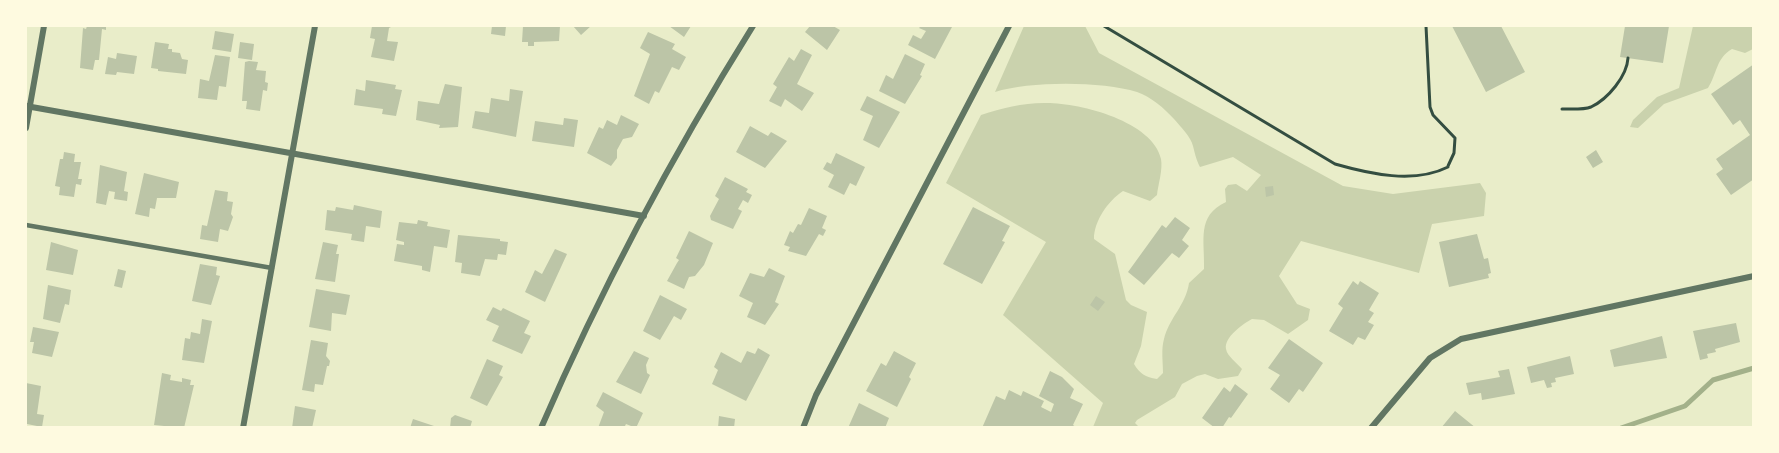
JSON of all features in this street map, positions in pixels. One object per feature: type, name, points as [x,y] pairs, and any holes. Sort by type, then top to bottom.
[{"type":"street","points":[[26,128],[27,106],[44,26]]},
{"type":"street","points":[[243,428],[315,26]]},
{"type":"street","points":[[542,428],[578,345],[644,216],[753,26]]},
{"type":"street","points":[[803,428],[816,395],[1008,26]]},
{"type":"street","points":[[27,106],[644,216]]},
{"type":"street","points":[[1371,428],[1430,358],[1461,339],[1754,276]]},
{"type":"lane","points":[[26,225],[272,268]]},
{"type":"path","points":[[1104,26],[1335,164],[1357,170],[1405,176],[1436,173],[1448,166],[1454,153],[1455,138],[1433,115],[1430,107],[1426,26]]},
{"type":"path","points":[[1562,109],[1589,108],[1598,102],[1622,77],[1628,67],[1628,58]]},
{"type":"green space","points":[[1024,26],[1085,26],[1099,53],[1343,186],[1393,194],[1480,183],[1486,193],[1484,216],[1432,224],[1419,273],[1301,241],[1279,276],[1297,304],[1310,309],[1308,320],[1288,334],[1264,320],[1252,319],[1235,331],[1226,344],[1228,354],[1242,369],[1238,376],[1218,379],[1205,374],[1197,376],[1182,384],[1175,397],[1137,420],[1135,423],[1139,427],[1093,427],[1103,403],[1003,315],[1046,242],[946,183],[981,115],[1028,104],[1076,106],[1112,116],[1129,124],[1144,134],[1155,146],[1161,159],[1157,195],[1150,201],[1123,191],[1103,212],[1096,225],[1094,239],[1115,254],[1126,300],[1131,305],[1147,312],[1141,346],[1134,364],[1143,374],[1157,379],[1163,373],[1162,351],[1166,331],[1185,298],[1189,283],[1204,269],[1203,239],[1210,214],[1226,202],[1225,189],[1228,185],[1236,184],[1247,191],[1261,175],[1233,157],[1200,167],[1188,135],[1157,103],[1137,92],[1086,84],[1046,84],[995,92]]},
{"type":"green space","points":[[1693,26],[1753,26],[1753,49],[1745,53],[1732,49],[1723,57],[1708,88],[1664,104],[1638,128],[1630,127],[1633,120],[1657,97],[1679,88]]},
{"type":"building","points":[[87,26],[106,26],[106,30],[102,29],[99,60],[95,60],[93,70],[80,68],[83,28],[86,29]]},
{"type":"building","points":[[372,26],[393,26],[389,28],[387,41],[398,42],[394,61],[371,57],[375,39],[370,38]]},
{"type":"building","points":[[492,26],[506,26],[505,36],[491,34]]},
{"type":"building","points":[[523,26],[560,26],[559,41],[534,42],[534,46],[528,46],[528,42],[522,42]]},
{"type":"building","points":[[573,26],[591,26],[581,35]]},
{"type":"building","points":[[669,26],[691,26],[684,37]]},
{"type":"building","points":[[810,26],[833,26],[840,30],[827,50],[805,32]]},
{"type":"building","points":[[921,26],[952,27],[935,59],[908,45],[913,35],[921,39],[926,31],[919,28]]},
{"type":"building","points":[[1452,26],[1501,26],[1525,72],[1486,92]]},
{"type":"building","points":[[1625,26],[1669,26],[1663,63],[1620,57]]},
{"type":"building","points":[[215,31],[234,34],[231,52],[212,49]]},
{"type":"building","points":[[648,32],[675,44],[672,49],[686,57],[679,70],[672,67],[659,93],[655,91],[649,104],[634,96],[650,54],[640,48]]},
{"type":"building","points":[[155,42],[169,44],[168,49],[180,53],[182,59],[188,60],[186,74],[151,68]]},
{"type":"building","points":[[240,42],[254,44],[252,60],[238,58]]},
{"type":"building","points":[[801,49],[812,55],[797,84],[814,93],[802,111],[785,99],[781,107],[769,101],[777,87],[773,84],[789,57],[794,61]]},
{"type":"building","points":[[117,53],[137,56],[134,74],[117,72],[116,75],[105,74],[108,57],[116,59]]},
{"type":"building","points":[[905,54],[925,64],[920,75],[922,76],[905,104],[879,91],[886,75],[893,79]]},
{"type":"building","points":[[215,55],[230,57],[226,87],[219,86],[217,100],[198,98],[200,79],[209,81]]},
{"type":"building","points":[[245,62],[258,62],[256,70],[266,71],[267,91],[263,90],[260,111],[246,109],[247,101],[242,101]]},
{"type":"building","points":[[1754,64],[1754,179],[1731,195],[1716,174],[1723,169],[1716,159],[1750,135],[1740,120],[1733,125],[1711,94]]},
{"type":"building","points":[[366,80],[396,85],[395,89],[402,90],[396,116],[382,114],[383,109],[354,105],[356,89],[365,91]]},
{"type":"building","points":[[445,84],[462,87],[458,127],[439,128],[440,125],[416,120],[418,101],[439,104]]},
{"type":"building","points":[[510,89],[523,91],[516,137],[472,128],[475,111],[489,113],[491,98],[509,101]]},
{"type":"building","points":[[867,96],[900,112],[879,148],[863,140],[873,116],[860,110]]},
{"type":"building","points":[[621,115],[639,124],[632,137],[623,139],[617,150],[617,158],[611,166],[587,153],[599,127],[603,129],[607,120],[617,125]]},
{"type":"building","points":[[564,118],[578,120],[574,147],[532,141],[535,121],[563,125]]},
{"type":"building","points":[[750,126],[768,136],[771,132],[787,141],[765,168],[736,152]]},
{"type":"building","points":[[1596,150],[1603,162],[1593,168],[1586,157]]},
{"type":"building","points":[[64,152],[75,154],[74,162],[81,162],[78,179],[82,179],[81,185],[76,184],[74,197],[59,195],[60,187],[55,186],[60,159],[63,159]]},
{"type":"building","points":[[836,153],[865,167],[856,186],[850,183],[844,195],[828,187],[834,175],[823,169],[827,162],[831,164]]},
{"type":"building","points":[[100,165],[127,172],[124,191],[128,192],[127,201],[114,199],[115,192],[109,191],[106,205],[96,203]]},
{"type":"building","points":[[144,173],[179,182],[176,198],[157,198],[155,209],[150,208],[149,217],[135,214]]},
{"type":"building","points":[[725,177],[748,189],[746,192],[752,195],[748,203],[743,200],[738,209],[742,211],[733,229],[711,220],[710,216],[719,199],[715,196]]},
{"type":"building","points":[[1273,186],[1274,195],[1266,197],[1265,187]]},
{"type":"building","points":[[215,190],[228,192],[227,201],[233,202],[231,214],[233,217],[228,231],[220,229],[218,242],[200,239],[202,225],[207,226]]},
{"type":"building","points":[[354,205],[382,211],[380,228],[366,226],[364,242],[351,240],[352,234],[325,230],[327,210],[335,211],[336,207],[353,210]]},
{"type":"building","points":[[973,207],[1010,226],[1002,241],[1005,242],[982,284],[943,264]]},
{"type":"building","points":[[809,208],[827,216],[822,228],[826,230],[823,236],[819,234],[806,256],[788,251],[790,247],[784,245],[790,231],[793,233],[798,224],[801,225]]},
{"type":"building","points":[[1175,217],[1190,228],[1182,240],[1189,246],[1179,258],[1172,253],[1144,285],[1128,272],[1162,225],[1166,228]]},
{"type":"building","points":[[418,220],[428,222],[427,226],[450,230],[447,248],[434,246],[430,272],[422,270],[422,266],[394,261],[397,244],[404,245],[404,242],[396,240],[399,222],[417,224]]},
{"type":"building","points":[[689,231],[713,243],[704,265],[695,276],[689,277],[684,289],[667,281],[679,260],[676,258]]},
{"type":"building","points":[[1477,234],[1484,259],[1488,258],[1491,273],[1488,274],[1489,278],[1449,287],[1439,242]]},
{"type":"building","points":[[458,235],[500,239],[500,241],[508,242],[506,255],[498,254],[497,260],[485,259],[480,276],[461,273],[462,263],[455,262]]},
{"type":"building","points":[[51,242],[78,250],[73,275],[46,270]]},
{"type":"building","points":[[323,242],[338,245],[335,282],[315,279]]},
{"type":"building","points":[[555,249],[567,254],[545,302],[525,292],[535,270],[542,274]]},
{"type":"building","points":[[200,264],[217,267],[216,275],[220,276],[211,305],[192,301]]},
{"type":"building","points":[[769,268],[785,276],[775,302],[779,304],[765,325],[747,317],[753,303],[739,296],[750,273],[764,277]]},
{"type":"building","points":[[118,269],[126,271],[122,288],[114,286]]},
{"type":"building","points":[[1353,281],[1358,285],[1360,281],[1379,293],[1369,310],[1374,313],[1368,322],[1374,325],[1365,340],[1358,337],[1353,345],[1329,331],[1343,308],[1338,304]]},
{"type":"building","points":[[48,285],[71,290],[69,305],[65,304],[60,323],[43,319]]},
{"type":"building","points":[[316,289],[350,295],[346,315],[332,313],[331,331],[309,327]]},
{"type":"building","points":[[660,295],[687,309],[681,320],[674,316],[660,340],[643,331]]},
{"type":"building","points":[[1096,296],[1105,302],[1098,311],[1090,305]]},
{"type":"building","points":[[493,307],[501,311],[503,308],[530,321],[524,333],[531,336],[522,354],[492,341],[499,326],[486,320]]},
{"type":"building","points":[[202,319],[212,321],[204,363],[182,360],[185,338],[190,339],[191,332],[200,334]]},
{"type":"building","points":[[1736,323],[1740,342],[1715,349],[1716,352],[1707,354],[1708,358],[1700,360],[1693,331]]},
{"type":"building","points":[[33,327],[59,332],[52,357],[32,353],[34,342],[30,342]]},
{"type":"building","points":[[1662,336],[1667,358],[1614,367],[1610,350]]},
{"type":"building","points":[[1289,339],[1323,363],[1303,392],[1299,389],[1289,403],[1270,389],[1280,375],[1268,368]]},
{"type":"building","points":[[311,340],[328,343],[326,356],[330,361],[323,385],[315,384],[314,392],[302,390]]},
{"type":"building","points":[[758,348],[770,355],[746,401],[712,384],[718,370],[714,367],[721,352],[741,363],[747,351],[755,354]]},
{"type":"building","points":[[634,351],[649,358],[646,365],[647,373],[650,375],[641,394],[616,382]]},
{"type":"building","points":[[894,351],[916,363],[897,407],[866,391],[881,363],[886,366]]},
{"type":"building","points":[[1570,356],[1574,374],[1555,378],[1556,382],[1551,383],[1552,387],[1547,388],[1544,380],[1531,383],[1527,367]]},
{"type":"building","points":[[487,359],[503,366],[499,375],[503,377],[487,406],[470,398]]},
{"type":"building","points":[[1509,369],[1515,394],[1482,400],[1481,393],[1469,395],[1466,383],[1500,377],[1498,371]]},
{"type":"building","points":[[1050,371],[1062,377],[1074,389],[1070,398],[1083,404],[1073,425],[1077,428],[982,428],[996,396],[1005,400],[1009,390],[1021,396],[1023,391],[1044,401],[1041,407],[1051,412],[1054,404],[1039,396]]},
{"type":"building","points":[[162,373],[171,375],[170,380],[182,382],[182,378],[191,380],[190,385],[194,385],[184,428],[154,425]]},
{"type":"building","points":[[26,383],[41,386],[37,414],[44,415],[42,427],[27,424]]},
{"type":"building","points":[[1235,384],[1248,394],[1222,428],[1215,428],[1202,418],[1224,387],[1230,392]]},
{"type":"building","points":[[603,392],[643,413],[636,428],[626,424],[624,428],[598,428],[604,412],[596,406]]},
{"type":"building","points":[[859,403],[889,418],[885,428],[848,428]]},
{"type":"building","points":[[295,406],[316,410],[312,428],[292,428]]},
{"type":"building","points":[[1455,411],[1476,428],[1441,428]]},
{"type":"building","points":[[455,415],[472,421],[470,428],[450,428],[451,418]]},
{"type":"building","points":[[719,416],[735,419],[734,428],[718,428]]},
{"type":"building","points":[[413,419],[437,427],[437,428],[410,428]]},
{"type":"waterway","points":[[1621,428],[1685,406],[1713,380],[1754,368]]}]
